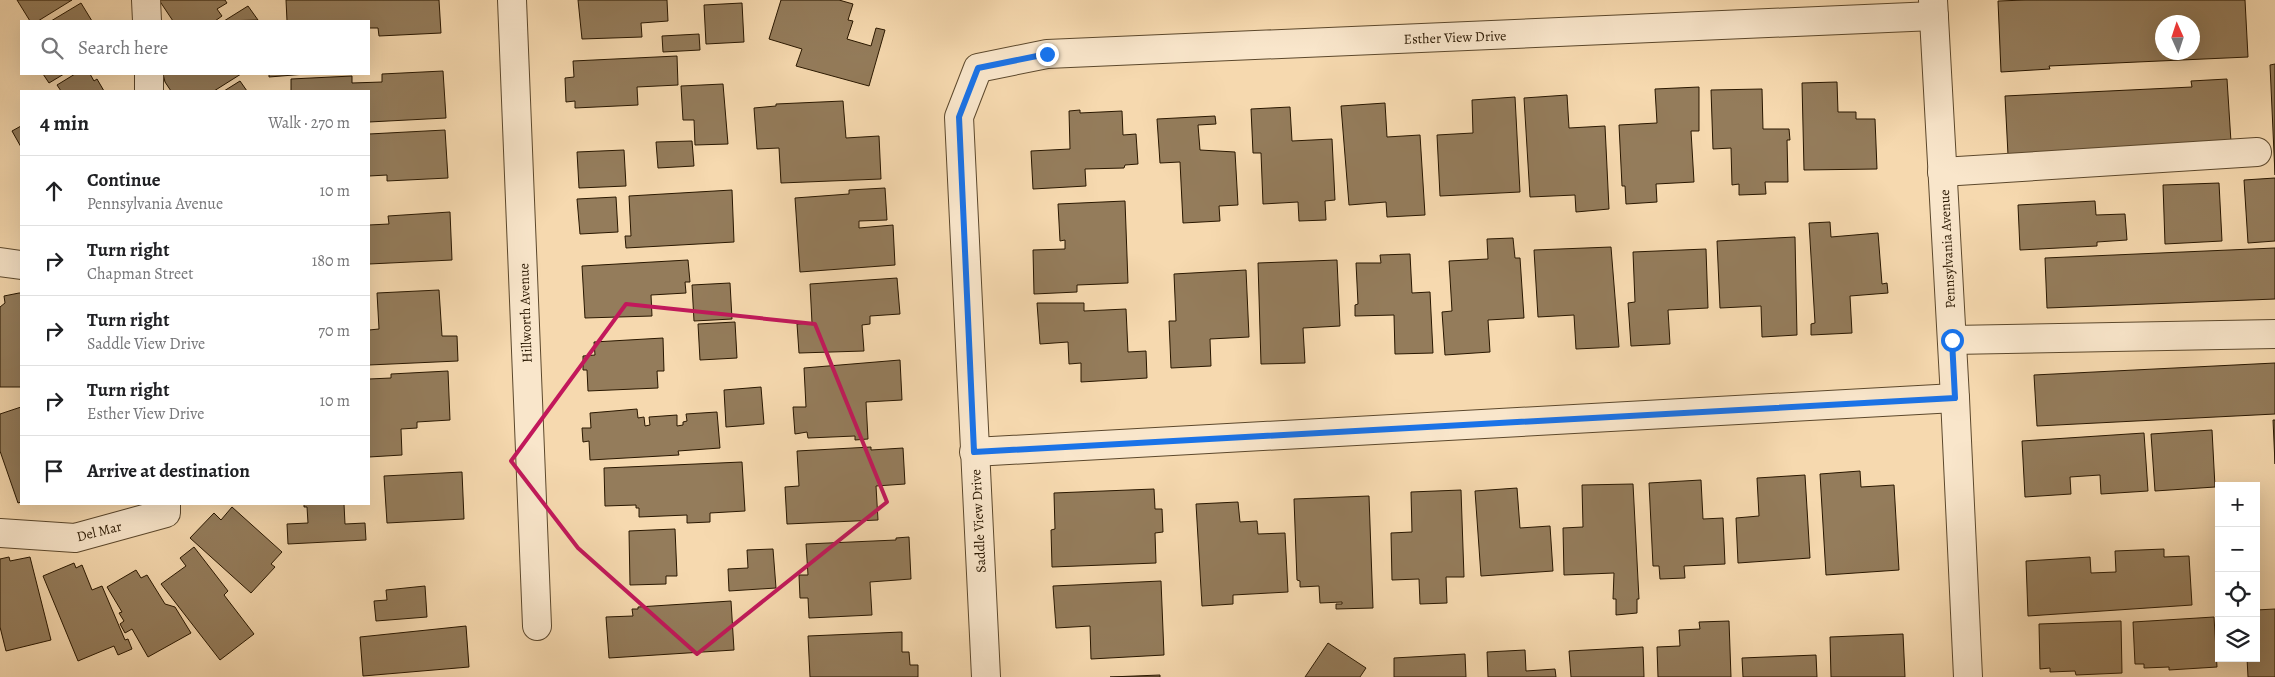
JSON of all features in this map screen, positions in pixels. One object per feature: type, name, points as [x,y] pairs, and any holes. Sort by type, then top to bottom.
[{"type":"street","points":[[146,0],[146,20]]},
{"type":"street","name":"Hillworth Avenue","points":[[512,0],[537,626]]},
{"type":"street","name":"Esther View Drive","points":[[978,68],[1047,54],[1933,8]]},
{"type":"street","name":"Pennsylvania Avenue","points":[[1933,8],[1952,340],[1968,677]]},
{"type":"street","name":"Saddle View Drive","points":[[978,68],[959,117],[986,677]]},
{"type":"street","points":[[149,75],[149,90]]},
{"type":"street","points":[[1942,172],[2257,152]]},
{"type":"street","points":[[0,262],[20,265]]},
{"type":"street","points":[[1952,340],[2275,334]]},
{"type":"street","points":[[974,452],[1955,398]]},
{"type":"street","name":"Del Mar","points":[[0,533],[75,538],[166,508]]},
{"type":"highlighted area","points":[[626,304],[815,324],[887,502],[697,654],[578,548],[511,461]]},
{"type":"building","points":[[17,0],[72,0],[40,20],[29,20]]},
{"type":"building","points":[[159,0],[225,0],[227,3],[217,9],[222,16],[216,20],[172,20]]},
{"type":"building","points":[[286,0],[439,0],[441,33],[379,36],[378,28],[370,28],[370,20],[287,20]]},
{"type":"building","points":[[578,0],[667,0],[668,21],[641,23],[642,37],[582,39]]},
{"type":"building","points":[[781,0],[839,0],[853,4],[848,20],[853,21],[847,39],[871,46],[876,28],[885,30],[869,86],[796,66],[802,49],[769,39]]},
{"type":"building","points":[[2245,0],[2248,57],[2200,59],[2200,15],[2155,15],[2155,60],[2182,60],[2049,66],[2050,69],[2001,72],[1998,1]]},
{"type":"building","points":[[81,3],[91,20],[53,20]]},
{"type":"building","points":[[742,3],[744,42],[706,44],[704,5]]},
{"type":"building","points":[[248,6],[258,20],[226,20]]},
{"type":"building","points":[[699,34],[700,50],[663,52],[662,36]]},
{"type":"building","points":[[677,56],[678,85],[637,87],[638,105],[575,108],[575,101],[566,102],[565,78],[574,77],[573,61]]},
{"type":"building","points":[[2275,64],[2275,175],[2270,65]]},
{"type":"building","points":[[443,71],[446,118],[370,122],[370,90],[291,90],[291,79],[352,76],[352,83],[382,82],[382,74]]},
{"type":"building","points":[[44,75],[62,75],[49,83]]},
{"type":"building","points":[[73,75],[91,75],[94,81],[97,79],[103,90],[60,90],[57,85]]},
{"type":"building","points":[[163,75],[239,75],[216,90],[170,90]]},
{"type":"building","points":[[269,75],[294,75],[269,77]]},
{"type":"building","points":[[2227,79],[2231,142],[2008,155],[2005,96],[2192,87],[2191,81]]},
{"type":"building","points":[[240,81],[246,90],[226,90]]},
{"type":"building","points":[[1837,82],[1838,112],[1856,112],[1856,119],[1875,119],[1877,169],[1804,170],[1802,83]]},
{"type":"building","points":[[723,84],[728,144],[695,145],[694,120],[683,120],[681,86]]},
{"type":"building","points":[[1699,87],[1699,131],[1691,131],[1694,182],[1656,184],[1657,202],[1626,204],[1625,186],[1622,186],[1619,125],[1657,123],[1655,89]]},
{"type":"building","points":[[1762,89],[1763,129],[1789,129],[1790,140],[1787,140],[1788,182],[1765,182],[1766,194],[1739,195],[1739,184],[1732,185],[1731,148],[1713,149],[1711,90]]},
{"type":"building","points":[[1567,95],[1569,128],[1605,126],[1609,209],[1576,212],[1575,195],[1530,197],[1524,98]]},
{"type":"building","points":[[1515,97],[1520,192],[1440,196],[1437,135],[1473,133],[1472,100]]},
{"type":"building","points":[[843,101],[846,138],[879,136],[881,179],[781,183],[779,148],[757,149],[754,108],[776,106],[776,104]]},
{"type":"building","points":[[1385,103],[1387,137],[1420,135],[1425,215],[1387,217],[1386,202],[1349,205],[1341,106]]},
{"type":"building","points":[[1290,107],[1292,141],[1332,139],[1335,200],[1325,201],[1326,220],[1299,221],[1298,202],[1263,204],[1261,153],[1253,153],[1251,109]]},
{"type":"building","points":[[1080,110],[1080,113],[1122,111],[1123,135],[1136,134],[1138,164],[1125,165],[1124,168],[1085,169],[1086,186],[1033,189],[1031,151],[1070,149],[1069,111]]},
{"type":"building","points":[[1215,116],[1216,124],[1198,125],[1200,150],[1235,152],[1238,205],[1219,206],[1220,221],[1183,223],[1180,162],[1160,163],[1157,119]]},
{"type":"building","points":[[20,127],[20,145],[12,131]]},
{"type":"building","points":[[445,130],[448,178],[387,181],[387,175],[370,176],[370,134]]},
{"type":"building","points":[[692,141],[694,166],[658,168],[656,142]]},
{"type":"building","points":[[624,150],[626,186],[579,188],[577,152]]},
{"type":"building","points":[[2275,178],[2275,241],[2248,243],[2244,180]]},
{"type":"building","points":[[2219,183],[2222,241],[2165,244],[2163,185]]},
{"type":"building","points":[[885,188],[887,220],[859,221],[859,228],[893,225],[895,265],[800,272],[795,198],[849,194],[849,190]]},
{"type":"building","points":[[732,190],[734,242],[626,248],[625,236],[631,236],[629,196]]},
{"type":"building","points":[[616,197],[618,232],[580,234],[577,199]]},
{"type":"building","points":[[1125,201],[1128,283],[1077,285],[1077,292],[1034,294],[1033,250],[1065,249],[1065,240],[1060,241],[1058,204]]},
{"type":"building","points":[[2095,201],[2096,215],[2125,214],[2127,240],[2097,242],[2097,246],[2020,250],[2018,205]]},
{"type":"building","points":[[450,212],[452,260],[370,264],[370,225],[389,224],[388,216]]},
{"type":"building","points":[[1830,222],[1831,237],[1878,233],[1882,284],[1887,283],[1888,293],[1850,296],[1852,333],[1811,335],[1811,324],[1815,323],[1809,223]]},
{"type":"building","points":[[1795,237],[1797,335],[1762,337],[1761,306],[1720,308],[1717,241]]},
{"type":"building","points":[[1513,238],[1515,258],[1520,258],[1524,318],[1488,320],[1490,352],[1445,355],[1442,312],[1452,311],[1449,261],[1488,259],[1487,239]]},
{"type":"building","points":[[1611,247],[1619,347],[1576,349],[1574,315],[1538,317],[1534,250]]},
{"type":"building","points":[[2275,248],[2275,299],[2047,308],[2045,258]]},
{"type":"building","points":[[1706,249],[1708,308],[1668,310],[1670,344],[1631,346],[1628,303],[1635,302],[1633,252]]},
{"type":"building","points":[[1410,254],[1412,293],[1430,292],[1433,353],[1395,354],[1394,315],[1355,316],[1355,305],[1358,304],[1356,263],[1381,263],[1380,255]]},
{"type":"building","points":[[688,260],[690,282],[685,282],[686,293],[651,295],[652,316],[585,318],[582,266]]},
{"type":"building","points":[[1337,260],[1340,326],[1303,328],[1305,363],[1261,364],[1258,263]]},
{"type":"building","points":[[1246,270],[1249,337],[1210,339],[1211,366],[1171,368],[1169,321],[1176,321],[1174,274]]},
{"type":"building","points":[[897,278],[900,314],[870,316],[870,324],[862,325],[864,351],[799,353],[797,324],[812,323],[810,284]]},
{"type":"building","points":[[730,283],[732,319],[694,321],[692,285]]},
{"type":"building","points":[[439,290],[442,336],[457,336],[458,361],[370,365],[370,330],[379,329],[377,293]]},
{"type":"building","points":[[20,293],[20,387],[0,387],[0,307],[5,303],[4,296]]},
{"type":"building","points":[[1037,303],[1084,303],[1084,311],[1126,309],[1128,352],[1146,351],[1147,378],[1081,382],[1081,363],[1069,364],[1068,342],[1040,344]]},
{"type":"building","points":[[735,322],[737,358],[700,360],[698,324]]},
{"type":"building","points":[[663,338],[664,371],[657,371],[658,388],[588,391],[587,370],[583,370],[583,356],[595,355],[594,342]]},
{"type":"building","points":[[900,360],[902,400],[866,402],[868,439],[855,440],[855,436],[808,438],[807,432],[795,434],[793,407],[806,407],[804,368]]},
{"type":"building","points":[[2275,363],[2275,414],[2037,426],[2034,375]]},
{"type":"building","points":[[448,371],[450,420],[417,422],[417,428],[401,429],[402,455],[370,457],[370,379],[391,378],[391,374]]},
{"type":"building","points":[[761,387],[764,424],[726,427],[724,390]]},
{"type":"building","points":[[20,407],[20,502],[18,503],[0,451],[0,414]]},
{"type":"building","points":[[637,409],[638,418],[644,417],[645,426],[650,425],[649,417],[677,415],[677,426],[683,425],[683,422],[687,421],[686,414],[717,412],[720,448],[678,451],[679,455],[590,460],[589,441],[583,442],[582,428],[591,428],[590,413]]},
{"type":"building","points":[[2273,420],[2275,420],[2275,464]]},
{"type":"building","points":[[2212,430],[2215,487],[2155,491],[2151,434]]},
{"type":"building","points":[[2144,433],[2148,491],[2101,494],[2100,475],[2070,477],[2071,494],[2025,497],[2022,441]]},
{"type":"building","points":[[871,447],[871,450],[903,448],[905,484],[876,486],[878,520],[787,524],[785,487],[799,486],[797,451]]},
{"type":"building","points":[[742,462],[745,511],[710,513],[710,522],[687,523],[687,515],[639,517],[639,508],[636,508],[636,505],[605,506],[604,468]]},
{"type":"building","points":[[1860,471],[1861,487],[1894,485],[1899,570],[1826,575],[1820,474]]},
{"type":"building","points":[[462,472],[464,519],[387,523],[384,476]]},
{"type":"building","points":[[1805,475],[1810,558],[1738,563],[1736,518],[1759,516],[1757,478]]},
{"type":"building","points":[[1701,480],[1703,519],[1723,518],[1725,564],[1684,566],[1685,578],[1660,579],[1659,566],[1653,566],[1649,483]]},
{"type":"building","points":[[1633,484],[1639,599],[1637,599],[1637,613],[1616,615],[1616,599],[1613,599],[1614,573],[1564,575],[1563,528],[1583,527],[1582,485]]},
{"type":"building","points":[[1517,488],[1520,528],[1550,526],[1553,571],[1481,576],[1475,491]]},
{"type":"building","points":[[1154,489],[1155,509],[1162,509],[1163,532],[1155,533],[1156,563],[1052,567],[1051,530],[1055,529],[1054,493]]},
{"type":"building","points":[[1461,490],[1464,577],[1446,577],[1447,603],[1420,604],[1419,579],[1392,580],[1391,533],[1412,532],[1411,492]]},
{"type":"building","points":[[1369,496],[1373,608],[1336,609],[1336,604],[1342,604],[1342,602],[1320,603],[1319,586],[1300,587],[1300,581],[1297,580],[1294,499]]},
{"type":"building","points":[[1238,502],[1240,522],[1257,521],[1258,534],[1285,533],[1288,592],[1233,595],[1233,604],[1202,606],[1196,504]]},
{"type":"building","points":[[304,505],[344,505],[345,524],[365,523],[366,540],[288,544],[287,524],[308,523],[307,507],[304,507]]},
{"type":"building","points":[[232,507],[282,552],[271,564],[275,567],[251,593],[190,538],[214,513],[221,520]]},
{"type":"building","points":[[675,529],[677,576],[666,576],[666,584],[630,585],[629,531]]},
{"type":"building","points":[[909,537],[911,579],[870,582],[872,615],[809,618],[808,598],[800,598],[799,575],[808,575],[806,544],[896,540],[896,538]]},
{"type":"building","points":[[194,547],[228,591],[224,595],[254,634],[220,660],[161,584],[186,566],[180,558]]},
{"type":"building","points":[[773,549],[776,588],[729,591],[728,569],[748,568],[747,550]]},
{"type":"building","points":[[2164,549],[2164,557],[2189,556],[2192,605],[2028,616],[2026,561],[2090,557],[2091,573],[2116,572],[2115,551]]},
{"type":"building","points":[[9,557],[10,561],[30,557],[51,640],[6,651],[0,627],[0,559]]},
{"type":"building","points":[[74,563],[76,568],[82,565],[92,590],[102,586],[125,640],[128,639],[132,649],[118,655],[114,646],[78,661],[43,576]]},
{"type":"building","points":[[136,570],[141,578],[147,575],[165,604],[175,607],[191,633],[148,657],[132,629],[125,633],[120,624],[124,621],[119,613],[122,612],[107,587]]},
{"type":"building","points":[[1161,581],[1164,655],[1091,659],[1090,626],[1056,628],[1053,586]]},
{"type":"building","points":[[425,586],[427,617],[376,621],[374,601],[387,600],[386,590]]},
{"type":"building","points":[[731,601],[734,650],[609,658],[606,617],[633,616],[632,609],[638,609],[638,607]]},
{"type":"building","points":[[2275,609],[2275,677],[2248,677],[2247,662],[2260,662],[2260,610]]},
{"type":"building","points":[[2214,617],[2215,662],[2217,662],[2217,667],[2169,670],[2169,667],[2144,668],[2144,664],[2135,664],[2133,622]]},
{"type":"building","points":[[1729,621],[1731,677],[1658,677],[1657,647],[1680,646],[1679,630],[1700,629],[1699,622]]},
{"type":"building","points":[[2121,621],[2122,673],[2076,675],[2075,671],[2050,672],[2050,668],[2040,669],[2039,624]]},
{"type":"building","points":[[466,626],[469,667],[363,676],[360,637]]},
{"type":"building","points":[[902,632],[902,652],[909,652],[910,665],[918,665],[918,677],[810,677],[808,636]]},
{"type":"building","points":[[1903,634],[1905,677],[1831,677],[1830,637]]},
{"type":"building","points":[[1328,643],[1366,668],[1360,677],[1305,677]]},
{"type":"building","points":[[1643,647],[1644,677],[1571,677],[1569,651]]},
{"type":"building","points":[[1525,650],[1526,671],[1555,669],[1556,677],[1488,677],[1487,652]]},
{"type":"building","points":[[1465,654],[1466,677],[1394,677],[1394,658]]},
{"type":"building","points":[[1816,655],[1817,677],[1743,677],[1742,658]]},
{"type":"building","points":[[1160,675],[1160,677],[1110,677]]},
{"type":"route","points":[[1047,54],[978,68],[959,117],[974,452],[1955,398],[1952,340]]}]
